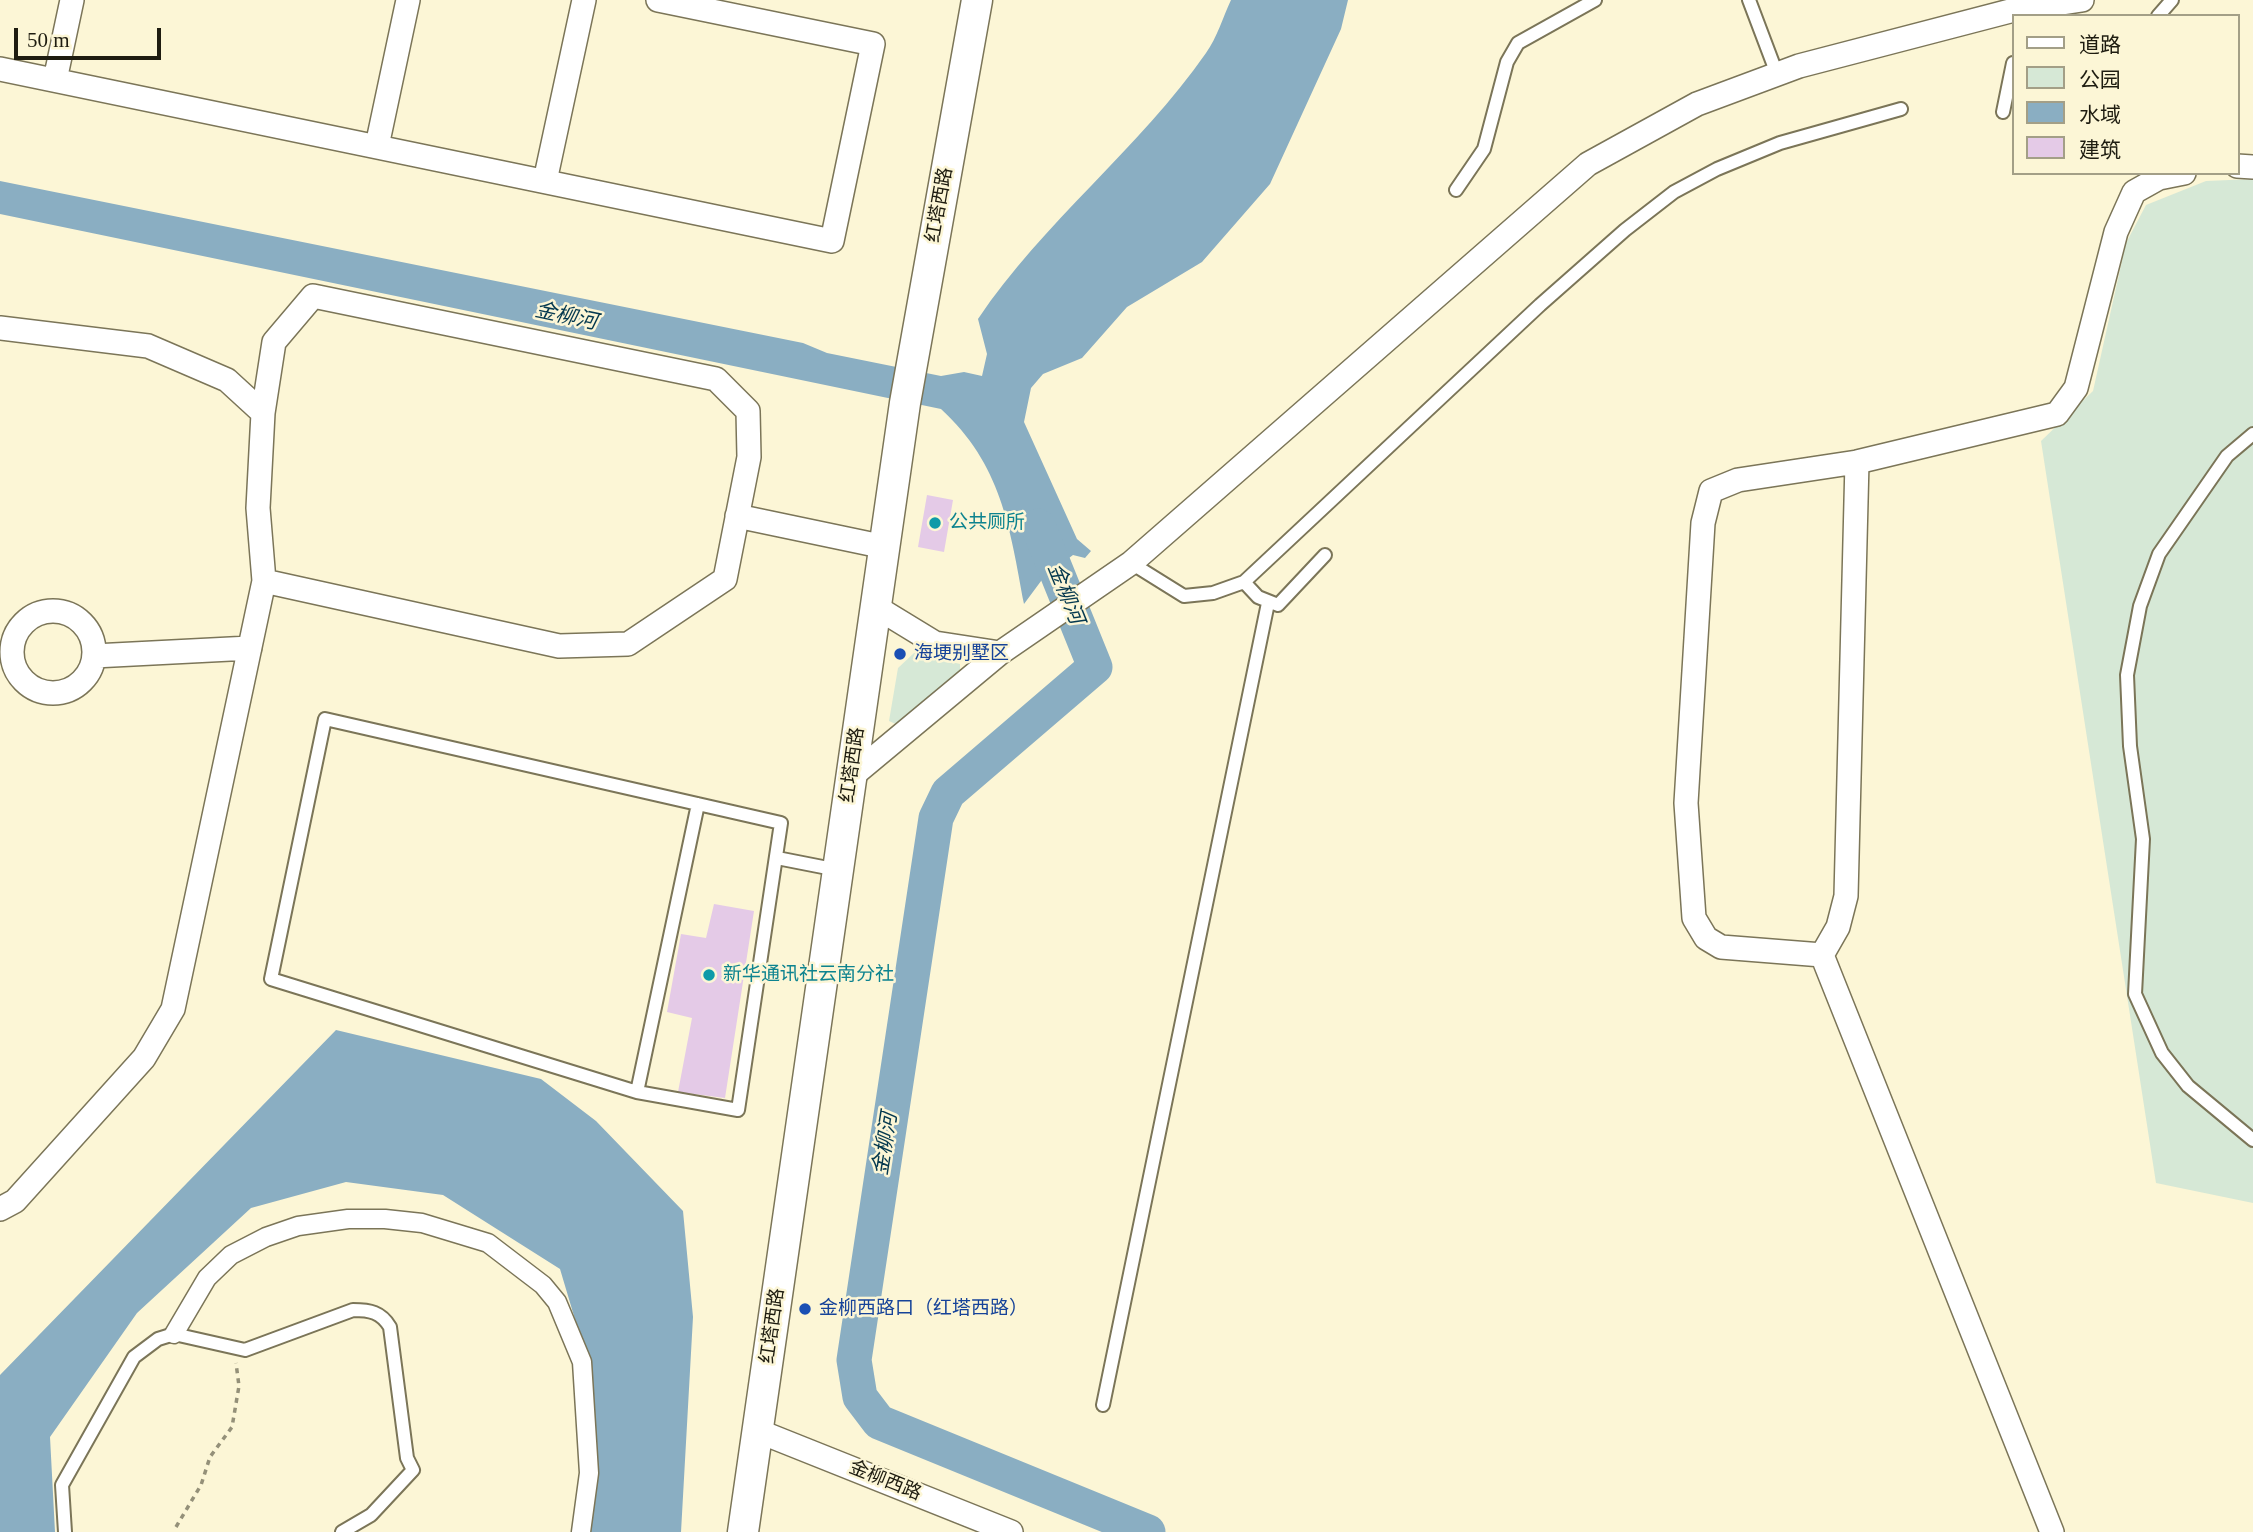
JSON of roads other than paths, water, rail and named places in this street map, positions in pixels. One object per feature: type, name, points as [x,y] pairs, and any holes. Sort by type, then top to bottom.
[{"type":"street","points":[[55,80],[72,0]]},
{"type":"street","points":[[377,146],[408,0]]},
{"type":"street","points":[[545,181],[584,0]]},
{"type":"street","points":[[0,69],[832,241],[873,44],[658,0]]},
{"type":"street","name":"红塔西路","points":[[743,1532],[905,403],[977,0]]},
{"type":"street","points":[[852,777],[1000,653],[1131,563],[1588,164],[1697,104],[1777,74],[2010,11],[2082,0]]},
{"type":"street","points":[[1822,956],[1721,947],[1706,938],[1694,918],[1686,803],[1703,523],[1711,491],[1738,480],[1857,462],[2057,414],[2076,388],[2116,232],[2134,192],[2159,178],[2174,175]]},
{"type":"street","points":[[0,1209],[15,1201],[144,1058],[173,1009],[264,582],[258,508],[263,413],[274,342],[313,296],[716,379],[748,411],[749,457],[725,579],[628,645],[559,646],[264,582]]},
{"type":"street","points":[[0,328],[148,346],[227,380],[263,413]]},
{"type":"street","points":[[1822,956],[1838,927],[1846,896],[1857,462]]},
{"type":"street","points":[[737,516],[885,547]]},
{"type":"street","points":[[876,607],[935,643],[1000,653]]},
{"type":"street","points":[[94,656],[250,648]]},
{"type":"street","points":[[1822,956],[2052,1532]]},
{"type":"street","points":[[174,1334],[207,1278],[231,1255],[266,1237],[299,1226],[348,1219],[385,1219],[422,1223],[488,1243],[543,1284],[557,1302],[582,1362],[589,1473],[581,1532]]},
{"type":"street","name":"金柳西路","points":[[758,1431],[1012,1532]]},
{"type":"lane","points":[[1457,190],[1484,149],[1507,62],[1518,43],[1595,0]]},
{"type":"lane","points":[[1749,0],[1777,74]]},
{"type":"lane","points":[[2160,14],[2172,0]]},
{"type":"lane","points":[[2003,112],[2011,74]]},
{"type":"lane","points":[[1131,563],[1184,596],[1213,593],[1244,582],[1540,305],[1625,230],[1674,192],[1717,169],[1780,143],[1901,109]]},
{"type":"lane","points":[[2253,434],[2227,456],[2159,554],[2140,606],[2127,675],[2130,746],[2143,839],[2135,994],[2162,1053],[2188,1086],[2253,1140]]},
{"type":"lane","points":[[1244,582],[1258,597],[1278,605],[1325,555]]},
{"type":"lane","points":[[1103,1405],[1268,603]]},
{"type":"lane","points":[[325,719],[780,823],[778,858],[738,1110],[637,1092],[271,979],[325,719]]},
{"type":"lane","points":[[637,1092],[698,804]]},
{"type":"lane","points":[[778,858],[838,870]]},
{"type":"lane","points":[[65,1532],[62,1485],[134,1357],[158,1339],[174,1334],[244,1350],[353,1310],[369,1310],[384,1316],[390,1326],[407,1458],[413,1470],[371,1515],[342,1532]]},
{"type":"water","points":[[1231,0],[1348,0],[1341,29],[1270,184],[1202,262],[1127,307],[1082,358],[1043,374],[1031,388],[1024,422],[1077,539],[1091,551],[1085,558],[1073,555],[1044,577],[1024,604],[1014,549],[1000,498],[977,452],[941,409],[0,214],[0,181],[803,343],[827,353],[941,376],[964,372],[982,376],[987,354],[978,319],[1032,250],[1180,88],[1210,47]]},
{"type":"water","points":[[336,1030],[541,1079],[596,1121],[683,1211],[693,1317],[681,1532],[591,1532],[596,1470],[588,1363],[560,1269],[443,1195],[346,1182],[251,1208],[137,1313],[50,1437],[55,1532],[0,1532],[0,1375]]},
{"type":"waterway","name":"金柳河","points":[[1038,526],[1095,667],[948,793],[936,818],[854,1360],[860,1397],[879,1422],[1148,1532]]},
{"type":"place","name":"公共厕所","points":[[935,523]]},
{"type":"place","name":"海埂别墅区","points":[[900,654]]},
{"type":"place","name":"新华通讯社云南分社","points":[[709,975]]},
{"type":"place","name":"金柳西路口（红塔西路）","points":[[805,1309]]}]
